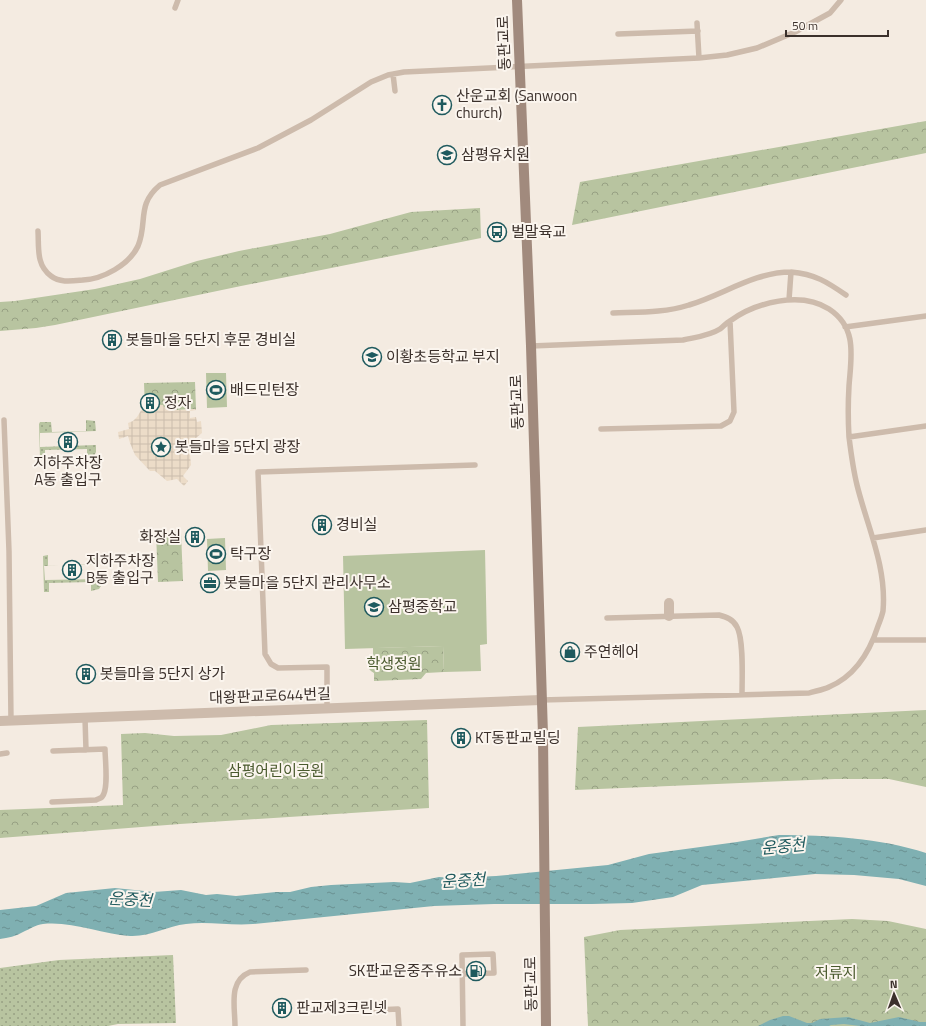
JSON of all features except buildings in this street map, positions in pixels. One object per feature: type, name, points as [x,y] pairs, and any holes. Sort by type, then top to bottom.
[{"type":"main road","name":"동판교로","points":[[517,0],[531,346],[544,804],[546,1026]]},
{"type":"street","points":[[669,603],[669,616]]},
{"type":"street","name":"대왕판교로644번길","points":[[0,721],[541,700]]},
{"type":"lane","points":[[175,8],[178,0]]},
{"type":"lane","points":[[38,231],[40,262],[44,270],[53,278],[61,281],[74,281],[87,280],[102,276],[116,269],[129,258],[138,246],[146,203],[152,191],[160,184],[258,148],[311,120],[371,82],[393,74],[404,72],[699,58],[727,55],[757,48],[795,32],[830,13],[842,0]]},
{"type":"lane","points":[[697,23],[699,58]]},
{"type":"lane","points":[[618,34],[698,31]]},
{"type":"lane","points":[[393,74],[395,91]]},
{"type":"lane","points":[[613,313],[657,312],[673,309],[703,300],[756,278],[780,272],[809,274],[820,278],[846,295]]},
{"type":"lane","points":[[790,300],[791,272]]},
{"type":"lane","points":[[531,346],[683,340],[706,335],[720,329],[746,311],[763,304],[790,300],[798,300],[816,304],[829,309],[841,320],[848,332],[852,346],[848,405],[849,437],[857,485],[880,565],[883,589],[882,612],[874,640],[863,659],[847,676],[829,687],[809,693],[541,700]]},
{"type":"lane","points":[[845,327],[926,316]]},
{"type":"lane","points":[[601,429],[721,426],[730,421],[734,412],[730,321]]},
{"type":"lane","points":[[4,420],[11,721]]},
{"type":"lane","points":[[849,437],[926,426]]},
{"type":"lane","points":[[327,709],[326,667],[278,668],[271,664],[264,654],[258,472],[475,466]]},
{"type":"lane","points":[[873,538],[926,530]]},
{"type":"lane","points":[[607,618],[719,615],[730,619],[737,627],[740,640],[742,695]]},
{"type":"lane","points":[[874,640],[926,640]]},
{"type":"lane","points":[[85,718],[86,750]]},
{"type":"lane","points":[[52,802],[93,800],[102,796],[106,787],[105,749],[53,751]]},
{"type":"lane","points":[[0,754],[8,753]]},
{"type":"lane","points":[[463,974],[494,973],[494,954],[462,955],[463,1026]]},
{"type":"lane","points":[[235,1026],[235,990],[239,980],[244,975],[250,972],[306,970]]},
{"type":"lane","points":[[376,1010],[398,1009],[399,1026]]},
{"type":"green space","points":[[926,121],[926,153],[572,225],[580,182]]},
{"type":"green space","points":[[480,208],[481,238],[55,325],[0,331],[0,302],[95,289],[140,279],[197,261],[239,251],[330,234],[411,212]]},
{"type":"green space","name":"배드민턴장","points":[[206,373],[226,373],[227,407],[207,408]]},
{"type":"green space","points":[[195,382],[196,409],[177,410],[163,407],[163,405],[155,405],[155,409],[145,409],[144,383]]},
{"type":"green space","points":[[86,420],[95,421],[96,431],[40,433],[40,447],[96,445],[96,452],[94,456],[87,458],[87,449],[45,450],[45,459],[40,459],[39,424],[40,422],[51,422],[52,432],[86,431]]},
{"type":"green space","points":[[181,532],[183,581],[158,582],[156,533]]},
{"type":"green space","name":"탁구장","points":[[225,538],[226,570],[208,571],[207,539]]},
{"type":"green space","points":[[485,550],[487,644],[480,645],[481,671],[444,672],[443,646],[345,649],[343,556]]},
{"type":"green space","points":[[90,554],[99,554],[100,564],[60,565],[90,564]]},
{"type":"green space","points":[[48,555],[48,566],[44,566],[45,580],[100,579],[101,586],[99,589],[91,591],[91,582],[49,583],[49,592],[44,592],[43,556]]},
{"type":"green space","name":"학생정원","points":[[443,646],[444,672],[426,673],[421,679],[374,681],[374,673],[368,668],[369,661],[373,658],[373,648]]},
{"type":"green space","points":[[926,710],[926,787],[889,779],[835,779],[575,790],[578,727]]},
{"type":"green space","name":"삼평어린이공원","points":[[427,720],[429,808],[180,824],[0,838],[0,810],[123,805],[121,734],[145,733],[174,736],[221,735],[271,725]]},
{"type":"green space","name":"저류지","points":[[852,919],[888,921],[926,929],[926,1026],[588,1026],[584,937],[620,930]]},
{"type":"green space","points":[[173,955],[176,1023],[118,1024],[108,1026],[0,1026],[0,968],[59,960]]},
{"type":"shaded area","name":"봇들마을 5단지 광장","points":[[155,405],[163,405],[164,407],[177,410],[196,409],[190,411],[190,418],[196,417],[197,422],[201,421],[202,433],[196,438],[192,439],[190,454],[191,465],[183,476],[188,481],[184,486],[177,479],[167,481],[155,471],[150,471],[135,455],[128,436],[119,439],[118,432],[129,429],[128,423],[137,417],[142,409],[155,409]]},
{"type":"water","name":"운중천","points":[[779,835],[853,838],[890,844],[926,853],[926,886],[899,879],[854,875],[815,874],[702,885],[673,897],[632,903],[434,906],[253,924],[186,924],[137,936],[119,935],[65,924],[43,924],[35,926],[15,936],[0,939],[0,910],[36,906],[66,893],[115,888],[154,892],[181,890],[206,895],[217,894],[236,896],[290,892],[311,887],[331,885],[394,882],[410,883],[439,877],[454,878],[496,876],[608,865],[649,854]]},
{"type":"water","points":[[783,1016],[789,1016],[807,1023],[812,1023],[820,1019],[848,1017],[870,1023],[899,1017],[926,1022],[926,1026],[860,1026],[844,1024],[829,1026],[758,1026]]},
{"type":"place","name":"산운교회 (Sanwoon church)","points":[[442,105]]},
{"type":"place","name":"삼평유치원","points":[[447,155]]},
{"type":"place","name":"벌말육교","points":[[497,232]]},
{"type":"place","name":"봇들마을 5단지 후문 경비실","points":[[112,340]]},
{"type":"place","name":"이황초등학교 부지","points":[[372,357]]},
{"type":"place","name":"배드민턴장","points":[[216,390]]},
{"type":"place","name":"정자","points":[[150,403]]},
{"type":"place","name":"지하주차장 A동 출입구","points":[[68,442]]},
{"type":"place","name":"봇들마을 5단지 광장","points":[[161,447]]},
{"type":"place","name":"경비실","points":[[322,525]]},
{"type":"place","name":"화장실","points":[[195,537]]},
{"type":"place","name":"탁구장","points":[[216,554]]},
{"type":"place","name":"지하주차장 B동 출입구","points":[[72,570]]},
{"type":"place","name":"봇들마을 5단지 관리사무소","points":[[210,583]]},
{"type":"place","name":"삼평중학교","points":[[374,607]]},
{"type":"place","name":"주연헤어","points":[[570,652]]},
{"type":"place","name":"봇들마을 5단지 상가","points":[[86,674]]},
{"type":"place","name":"KT동판교빌딩","points":[[461,738]]},
{"type":"place","name":"SK판교운중주유소","points":[[476,971]]},
{"type":"place","name":"판교제3크린넷","points":[[282,1008]]}]
